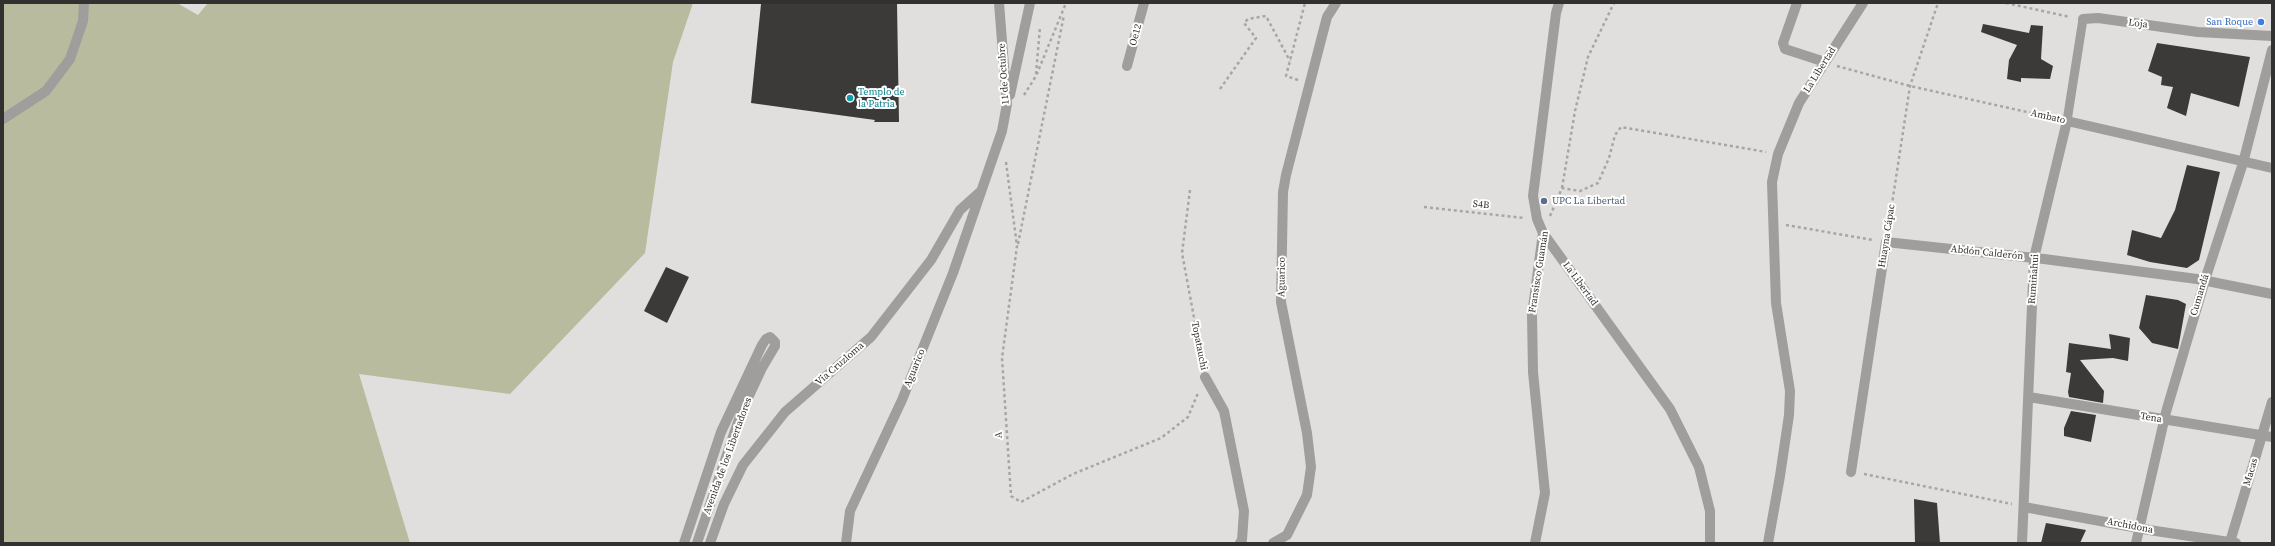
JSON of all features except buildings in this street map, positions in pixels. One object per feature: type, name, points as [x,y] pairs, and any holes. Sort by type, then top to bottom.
[{"type":"street","points":[[3,119],[46,91],[70,59],[83,21],[84,3]]},
{"type":"street","name":"11 de Octubre","points":[[982,190],[1002,131],[1007,104],[999,3]]},
{"type":"street","points":[[1007,104],[1030,3]]},
{"type":"street","name":"Oe12","points":[[1127,66],[1144,3]]},
{"type":"street","name":"Aguarico","points":[[1273,543],[1286,534],[1307,495],[1311,467],[1307,433],[1281,302],[1283,192],[1286,175],[1327,18],[1336,3]]},
{"type":"street","name":"La Libertad","points":[[1559,3],[1556,13],[1533,196],[1537,219],[1543,233],[1670,408],[1699,467],[1710,511],[1710,543]]},
{"type":"street","points":[[1797,3],[1783,43],[1785,49],[1825,62]]},
{"type":"street","name":"La Libertad","points":[[1768,543],[1780,476],[1790,397],[1776,304],[1772,182],[1778,154],[1799,103],[1863,3]]},
{"type":"street","name":"Loja","points":[[2082,19],[2098,18],[2198,32],[2272,36]]},
{"type":"street","name":"Cumandá","points":[[2136,543],[2164,420],[2205,280],[2243,163],[2272,50]]},
{"type":"street","name":"Ambato","points":[[2067,121],[2243,163],[2272,168]]},
{"type":"street","name":"Rumiñahui","points":[[2022,543],[2034,258],[2067,121]]},
{"type":"street","name":"Aguarico","points":[[846,543],[850,511],[902,400],[953,273],[982,190]]},
{"type":"street","name":"Via Cruzloma","points":[[710,543],[724,504],[743,465],[785,412],[871,337],[931,260],[960,210],[982,190]]},
{"type":"street","name":"Fransisco Guamán","points":[[1535,543],[1545,493],[1533,372],[1532,315],[1543,233]]},
{"type":"street","name":"Abdón Calderón","points":[[1886,242],[2034,258],[2205,280],[2272,294]]},
{"type":"street","name":"Huayna Cápac","points":[[1851,472],[1886,242]]},
{"type":"street","name":"Avenida de los Libertadores","points":[[684,543],[721,432],[762,345],[766,338],[770,338],[775,342],[775,346],[762,368],[741,413],[697,543]]},
{"type":"street","name":"Topatauchi","points":[[1205,377],[1224,411],[1244,511],[1240,543]]},
{"type":"street","name":"Tena","points":[[2029,397],[2267,437]]},
{"type":"street","name":"Macas","points":[[2233,542],[2267,437],[2272,402]]},
{"type":"street","name":"Archidona","points":[[2024,507],[2140,528],[2233,542]]},
{"type":"lane","name":"Rumiñahui","points":[[2067,121],[2082,19]]},
{"type":"path","points":[[1021,101],[1036,76],[1067,3]]},
{"type":"path","points":[[1305,3],[1286,76],[1310,84]]},
{"type":"path","name":"Fransisco Guamán","points":[[1543,233],[1562,188],[1575,111],[1588,57],[1614,3]]},
{"type":"path","name":"Huayna Cápac","points":[[1886,242],[1910,86],[1938,3]]},
{"type":"path","points":[[2006,3],[2082,19]]},
{"type":"path","points":[[1017,246],[1065,9]]},
{"type":"path","points":[[1220,89],[1256,38],[1244,23],[1248,19],[1266,16],[1290,61]]},
{"type":"path","points":[[1036,76],[1040,25]]},
{"type":"path","name":"Ambato","points":[[1825,62],[1910,86],[2067,121]]},
{"type":"path","points":[[1562,188],[1580,191],[1598,183],[1609,158],[1615,135],[1621,127],[1778,154]]},
{"type":"path","name":"A","points":[[1005,154],[1017,246],[1002,358],[1011,496],[1021,502],[1073,474],[1161,438],[1188,417],[1205,377]]},
{"type":"path","name":"Topatauchi","points":[[1190,190],[1182,253],[1205,377]]},
{"type":"path","name":"S4B","points":[[1424,207],[1537,219]]},
{"type":"path","points":[[1774,222],[1886,242]]},
{"type":"path","points":[[1851,472],[2024,507]]},
{"type":"green space","points":[[3,3],[177,3],[198,15],[208,3],[693,3],[673,62],[645,253],[510,394],[359,374],[410,543],[3,543]]},
{"type":"place","name":"San Roque","points":[[2261,22]]},
{"type":"place","name":"Templo de la Patria","points":[[850,98]]},
{"type":"place","name":"UPC La Libertad","points":[[1544,201]]}]
